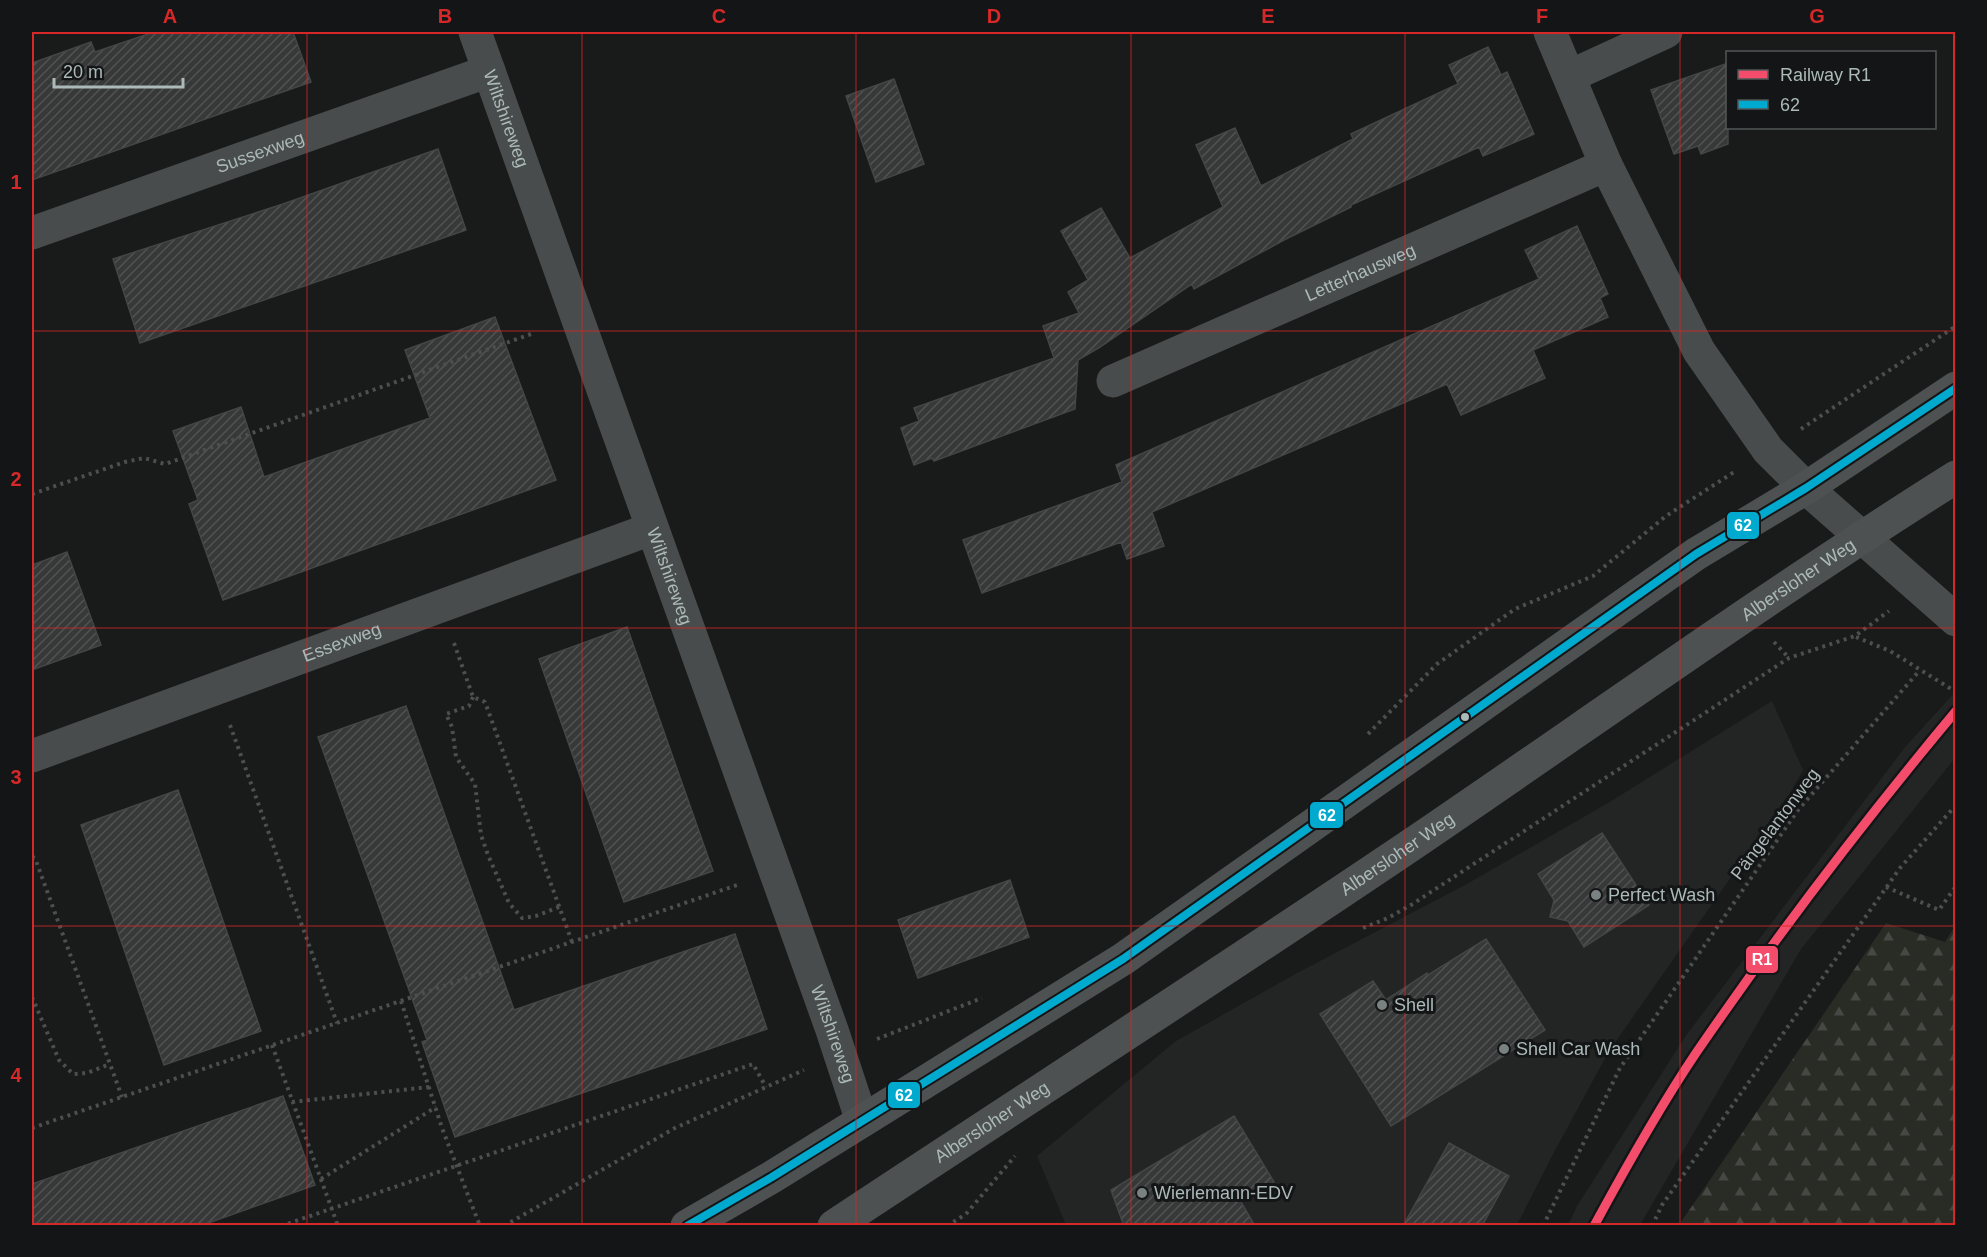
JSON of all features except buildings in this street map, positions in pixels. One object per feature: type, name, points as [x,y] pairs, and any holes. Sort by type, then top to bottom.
[{"type":"main road","points":[[687,1226],[772,1177],[1123,959],[1696,554],[1806,488],[1956,388]]},
{"type":"main road","name":"Albersloher Weg","points":[[834,1226],[1399,853],[1861,537],[1956,477]]},
{"type":"street","name":"Wiltshireweg","points":[[475,32],[862,1121]]},
{"type":"street","points":[[1550,32],[1606,165],[1699,351],[1768,450],[1806,488],[1956,620]]},
{"type":"street","points":[[1570,76],[1666,32]]},
{"type":"street","name":"Sussexweg","points":[[32,233],[489,71]]},
{"type":"street","name":"Letterhausweg","points":[[1113,381],[1606,165]]},
{"type":"street","name":"Essexweg","points":[[32,756],[651,529]]},
{"type":"path","points":[[1866,387],[1956,326]]},
{"type":"path","points":[[32,494],[124,462],[144,458],[165,464],[531,334]]},
{"type":"path","points":[[1363,739],[1437,664],[1515,609],[1593,576],[1666,516]]},
{"type":"path","points":[[1358,929],[1388,918],[1411,905],[1789,658],[1855,636],[1919,589]]},
{"type":"path","points":[[1855,636],[1890,651],[1956,692]]},
{"type":"path","name":"Pängelantonweg","points":[[1543,1226],[1620,1068],[1798,810],[1920,670]]},
{"type":"path","points":[[467,682],[473,697],[485,702],[573,942]]},
{"type":"path","points":[[217,688],[337,1023]]},
{"type":"path","points":[[473,697],[469,706],[446,714],[452,727],[456,757],[475,784],[481,835],[501,888],[509,903],[522,918],[536,916],[559,907]]},
{"type":"path","points":[[1652,1226],[1662,1205],[1900,868],[1956,805]]},
{"type":"path","points":[[32,857],[35,858],[122,1097]]},
{"type":"path","points":[[32,1128],[774,872]]},
{"type":"path","points":[[1887,887],[1940,910],[1956,886]]},
{"type":"path","points":[[504,1226],[675,1128],[840,1054],[988,995]]},
{"type":"path","points":[[32,997],[59,1060],[73,1074],[87,1073],[110,1064]]},
{"type":"path","points":[[401,1001],[456,1165],[480,1226]]},
{"type":"path","points":[[272,1046],[338,1226]]},
{"type":"path","points":[[281,1226],[753,1064],[766,1087]]},
{"type":"path","points":[[292,1102],[429,1087]]},
{"type":"path","points":[[321,1179],[436,1107]]},
{"type":"path","points":[[947,1226],[966,1214],[1017,1153]]},
{"type":"shaded area","points":[[1955,692],[1955,758],[1801,949],[1640,1225],[1568,1225],[1577,1206],[1687,1034],[1906,746]]},
{"type":"shaded area","points":[[1772,701],[1803,770],[1790,793],[1609,1051],[1517,1225],[1066,1225],[1037,1156],[1176,1041],[1299,972],[1465,885],[1608,803]]},
{"type":"green space","points":[[1886,923],[1945,942],[1955,926],[1955,1225],[1679,1225]]},
{"type":"rail line","name":"R1","points":[[1594,1226],[1669,1095],[1696,1053],[1822,879],[1956,711]]},
{"type":"transit line","name":"62","points":[[687,1226],[772,1177],[1123,959],[1696,554],[1806,488],[1956,388]]},
{"type":"place","name":"Perfect Wash","points":[[1596,895]]},
{"type":"place","name":"Shell","points":[[1382,1005]]},
{"type":"place","name":"Shell Car Wash","points":[[1504,1049]]},
{"type":"place","name":"Wierlemann-EDV","points":[[1142,1193]]}]
